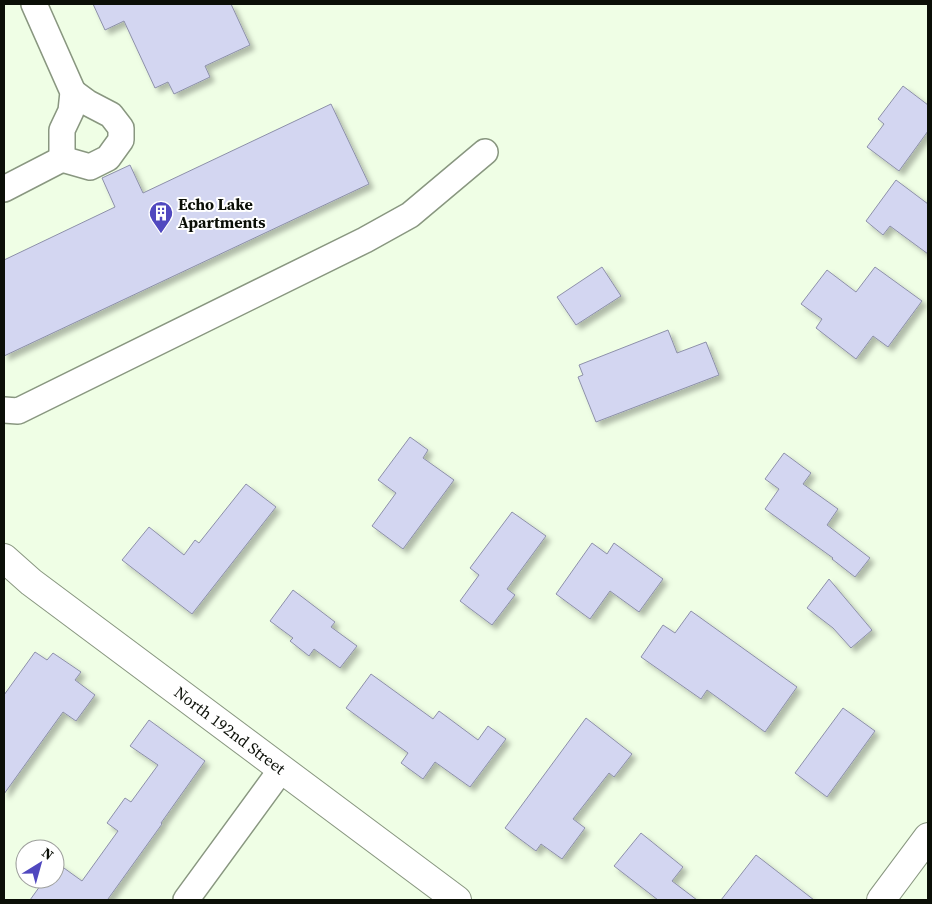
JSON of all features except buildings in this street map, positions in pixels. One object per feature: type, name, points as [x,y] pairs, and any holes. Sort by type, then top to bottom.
[{"type":"street","points":[[4,189],[62,159],[90,167],[108,158],[121,140],[121,128],[111,115],[88,103],[73,92],[34,4]]},
{"type":"street","points":[[62,159],[62,130],[71,111],[73,92]]},
{"type":"street","points":[[4,410],[18,411],[365,240],[410,215],[485,152]]},
{"type":"street","name":"North 192nd Street","points":[[4,558],[31,582],[457,900]]},
{"type":"street","points":[[186,900],[282,770]]},
{"type":"street","points":[[881,900],[928,837]]},
{"type":"place","name":"Echo Lake Apartments","points":[[161,234]]}]
